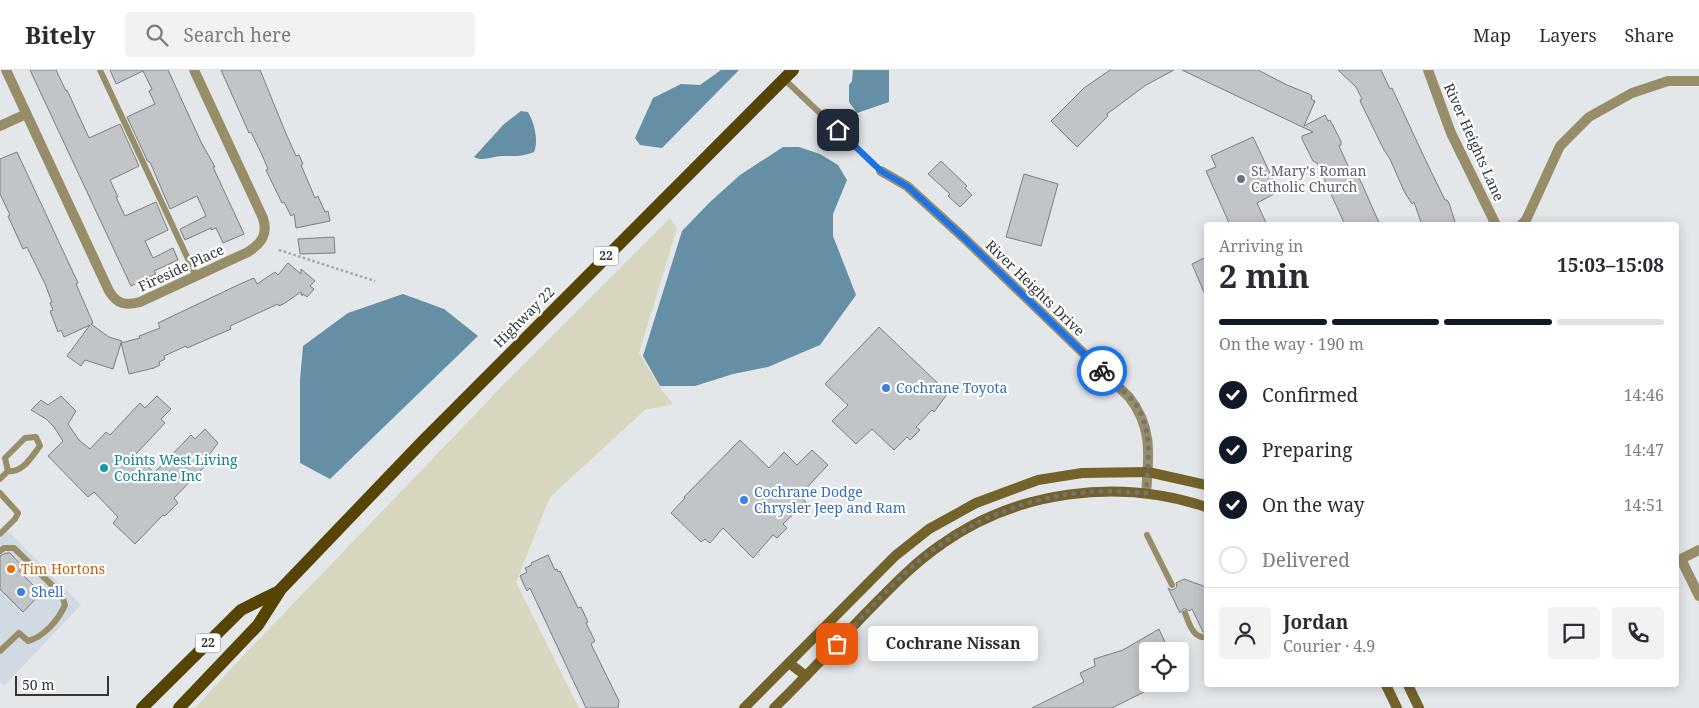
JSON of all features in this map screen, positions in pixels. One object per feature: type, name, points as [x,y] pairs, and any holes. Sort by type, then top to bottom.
[{"type":"main road","name":"Highway 22","points":[[179,708],[258,624],[281,589],[496,366],[788,74]]},
{"type":"main road","name":"Highway 22","points":[[142,708],[241,610],[281,589]]},
{"type":"street","name":"Fireside Place","points":[[6,70],[113,298],[123,304],[134,304],[248,252],[260,243],[265,231],[263,218],[194,70]]},
{"type":"street","name":"River Heights Lane","points":[[1428,70],[1451,132],[1495,222]]},
{"type":"street","points":[[1524,222],[1560,146],[1589,117],[1632,93],[1668,81],[1699,81]]},
{"type":"street","points":[[0,126],[26,114]]},
{"type":"street","name":"River Heights Drive","points":[[881,171],[907,186],[971,244],[1129,397],[1138,408],[1146,426],[1148,441],[1146,493]]},
{"type":"street","points":[[744,708],[896,556],[929,529],[976,502],[1038,480],[1082,473],[1148,472],[1204,485]]},
{"type":"street","points":[[774,708],[905,573],[942,543],[992,516],[1037,501],[1089,492],[1146,493],[1172,497],[1204,506]]},
{"type":"street","points":[[929,529],[942,543]]},
{"type":"street","points":[[1699,550],[1681,559],[1699,596]]},
{"type":"street","points":[[790,662],[806,676]]},
{"type":"street","points":[[1387,687],[1397,708]]},
{"type":"street","points":[[1409,687],[1419,708]]},
{"type":"lane","points":[[100,70],[196,276]]},
{"type":"lane","points":[[788,74],[881,171]]},
{"type":"lane","points":[[36,437],[40,446],[25,466],[14,472],[8,471],[5,458],[25,438],[36,437]]},
{"type":"lane","points":[[0,479],[8,471]]},
{"type":"lane","points":[[0,493],[18,513],[15,519],[0,534]]},
{"type":"lane","points":[[1147,535],[1172,585]]},
{"type":"lane","points":[[0,551],[4,548],[14,548],[62,595],[65,605],[60,616],[36,639],[28,641],[20,633],[0,651]]},
{"type":"lane","points":[[1185,613],[1196,636],[1204,637]]},
{"type":"path","points":[[279,250],[375,281]]},
{"type":"shaded area","points":[[8,531],[81,605],[4,686],[0,682],[0,539]]},
{"type":"green space","points":[[670,218],[677,228],[639,353],[661,389],[673,404],[645,410],[550,497],[516,582],[579,708],[195,708],[513,375]]},
{"type":"water","points":[[721,70],[739,70],[662,148],[640,145],[635,138],[653,98],[681,84],[700,85]]},
{"type":"water","points":[[853,70],[889,70],[889,102],[857,113],[849,102],[849,85],[852,81]]},
{"type":"water","points":[[521,111],[528,112],[534,126],[536,143],[534,152],[484,159],[474,157],[504,124]]},
{"type":"water","points":[[783,147],[799,147],[820,154],[838,165],[847,180],[833,214],[833,236],[856,295],[820,345],[768,367],[733,374],[695,386],[660,386],[643,356],[682,231],[740,175]]},
{"type":"water","points":[[403,294],[444,309],[478,336],[330,479],[300,463],[300,380],[303,346],[348,313]]},
{"type":"building","points":[[30,70],[56,70],[89,138],[120,124],[139,166],[110,180],[118,197],[116,197],[125,216],[156,202],[168,230],[145,241],[153,258],[173,248],[178,260],[154,271],[156,274],[131,286]]},
{"type":"building","points":[[110,70],[168,70],[201,142],[215,167],[213,167],[244,234],[223,243],[216,228],[211,230],[211,228],[185,240],[180,229],[206,216],[197,196],[170,209],[150,162],[148,162],[127,117],[155,104],[149,91],[152,89],[143,71],[116,84]]},
{"type":"building","points":[[221,70],[260,70],[296,156],[299,155],[303,164],[301,165],[315,198],[318,196],[325,212],[328,211],[330,221],[296,228],[294,214],[291,216],[284,202],[282,203],[266,170],[268,169],[262,155],[251,132],[249,133]]},
{"type":"building","points":[[1110,70],[1174,70],[1146,85],[1107,114],[1108,116],[1077,147],[1051,121],[1084,88]]},
{"type":"building","points":[[1182,70],[1258,70],[1312,96],[1311,99],[1315,101],[1304,126],[1325,115],[1328,121],[1330,120],[1341,141],[1339,146],[1349,168],[1352,173],[1354,169],[1379,222],[1344,222],[1317,163],[1313,161],[1302,139],[1302,136],[1313,132]]},
{"type":"building","points":[[1338,70],[1381,70],[1390,89],[1392,88],[1445,200],[1449,203],[1455,222],[1421,222],[1414,202],[1412,204],[1404,191],[1361,103],[1360,100],[1362,99],[1356,87]]},
{"type":"building","name":"St. Mary's Roman Catholic Church","points":[[1253,137],[1276,186],[1271,189],[1274,194],[1257,203],[1266,222],[1229,222],[1206,171],[1216,167],[1211,156]]},
{"type":"building","points":[[17,152],[78,283],[76,284],[93,323],[91,324],[109,337],[122,341],[113,369],[85,360],[81,366],[67,356],[90,325],[64,337],[61,330],[58,332],[50,311],[53,310],[50,303],[52,302],[45,284],[27,247],[23,249],[8,216],[10,215],[0,194],[0,159]]},
{"type":"building","points":[[941,161],[967,186],[965,188],[972,195],[960,207],[948,196],[950,194],[928,174]]},
{"type":"building","points":[[1024,174],[1058,184],[1041,246],[1006,237]]},
{"type":"building","points":[[334,237],[335,253],[300,254],[298,239]]},
{"type":"building","points":[[1204,258],[1204,292],[1192,264]]},
{"type":"building","points":[[288,263],[301,274],[301,269],[315,281],[310,286],[314,289],[307,297],[303,294],[302,296],[301,292],[279,306],[278,304],[230,326],[231,329],[164,356],[165,359],[159,362],[160,365],[154,368],[129,374],[121,343],[140,338],[139,336],[160,328],[158,323],[240,284],[254,278],[257,284],[275,272],[278,275]]},
{"type":"building","name":"Cochrane Toyota","points":[[879,327],[948,393],[934,412],[932,410],[916,427],[920,430],[910,440],[907,437],[894,450],[872,429],[856,444],[832,421],[848,405],[825,384]]},
{"type":"building","name":"Points West Living Cochrane Inc","points":[[61,396],[76,411],[68,424],[79,440],[90,449],[106,432],[110,435],[140,403],[145,408],[157,396],[171,409],[161,419],[165,423],[135,455],[154,473],[191,435],[195,439],[205,429],[218,443],[208,456],[212,459],[174,498],[178,503],[165,516],[163,515],[135,544],[113,523],[118,517],[94,492],[88,497],[48,456],[63,441],[46,419],[31,410],[41,400],[48,405]]},
{"type":"building","name":"Cochrane Dodge Chrysler Jeep and Ram","points":[[740,440],[769,468],[784,452],[797,465],[812,450],[828,465],[799,496],[806,502],[783,524],[787,528],[777,538],[773,535],[753,558],[723,528],[710,543],[705,539],[701,542],[671,513],[684,497]]},
{"type":"building","name":"Shell","points":[[10,553],[23,567],[19,571],[41,593],[23,612],[0,589],[0,556]]},
{"type":"building","points":[[548,555],[555,570],[560,571],[578,608],[581,607],[588,622],[586,623],[595,641],[591,644],[619,701],[618,708],[586,708],[530,588],[527,591],[520,576],[527,572],[525,568],[532,565],[531,563]]},
{"type":"building","points":[[1184,579],[1204,586],[1204,632],[1192,609],[1189,611],[1184,608],[1180,613],[1168,588],[1171,590],[1175,589],[1176,583]]},
{"type":"building","points":[[1159,629],[1165,642],[1139,642],[1139,692],[1144,692],[1112,708],[1032,708],[1084,682],[1080,673],[1095,666],[1094,659],[1123,650]]},
{"type":"way so far","points":[[837,644],[905,573],[942,543],[974,524],[1008,509],[1072,494],[1089,492],[1146,493],[1148,472],[1146,426],[1138,408],[1102,371]]},
{"type":"place","name":"St. Mary's Roman Catholic Church","points":[[1241,179]]},
{"type":"place","name":"Cochrane Toyota","points":[[886,388]]},
{"type":"place","name":"Points West Living Cochrane Inc","points":[[104,468]]},
{"type":"place","name":"Cochrane Dodge Chrysler Jeep and Ram","points":[[744,500]]},
{"type":"place","name":"Tim Hortons","points":[[11,569]]},
{"type":"place","name":"Shell","points":[[21,592]]},
{"type":"place","name":"Cochrane Nissan","points":[[837,644]]},
{"type":"route","points":[[838,130],[881,171],[907,186],[964,238],[1102,371]]}]
